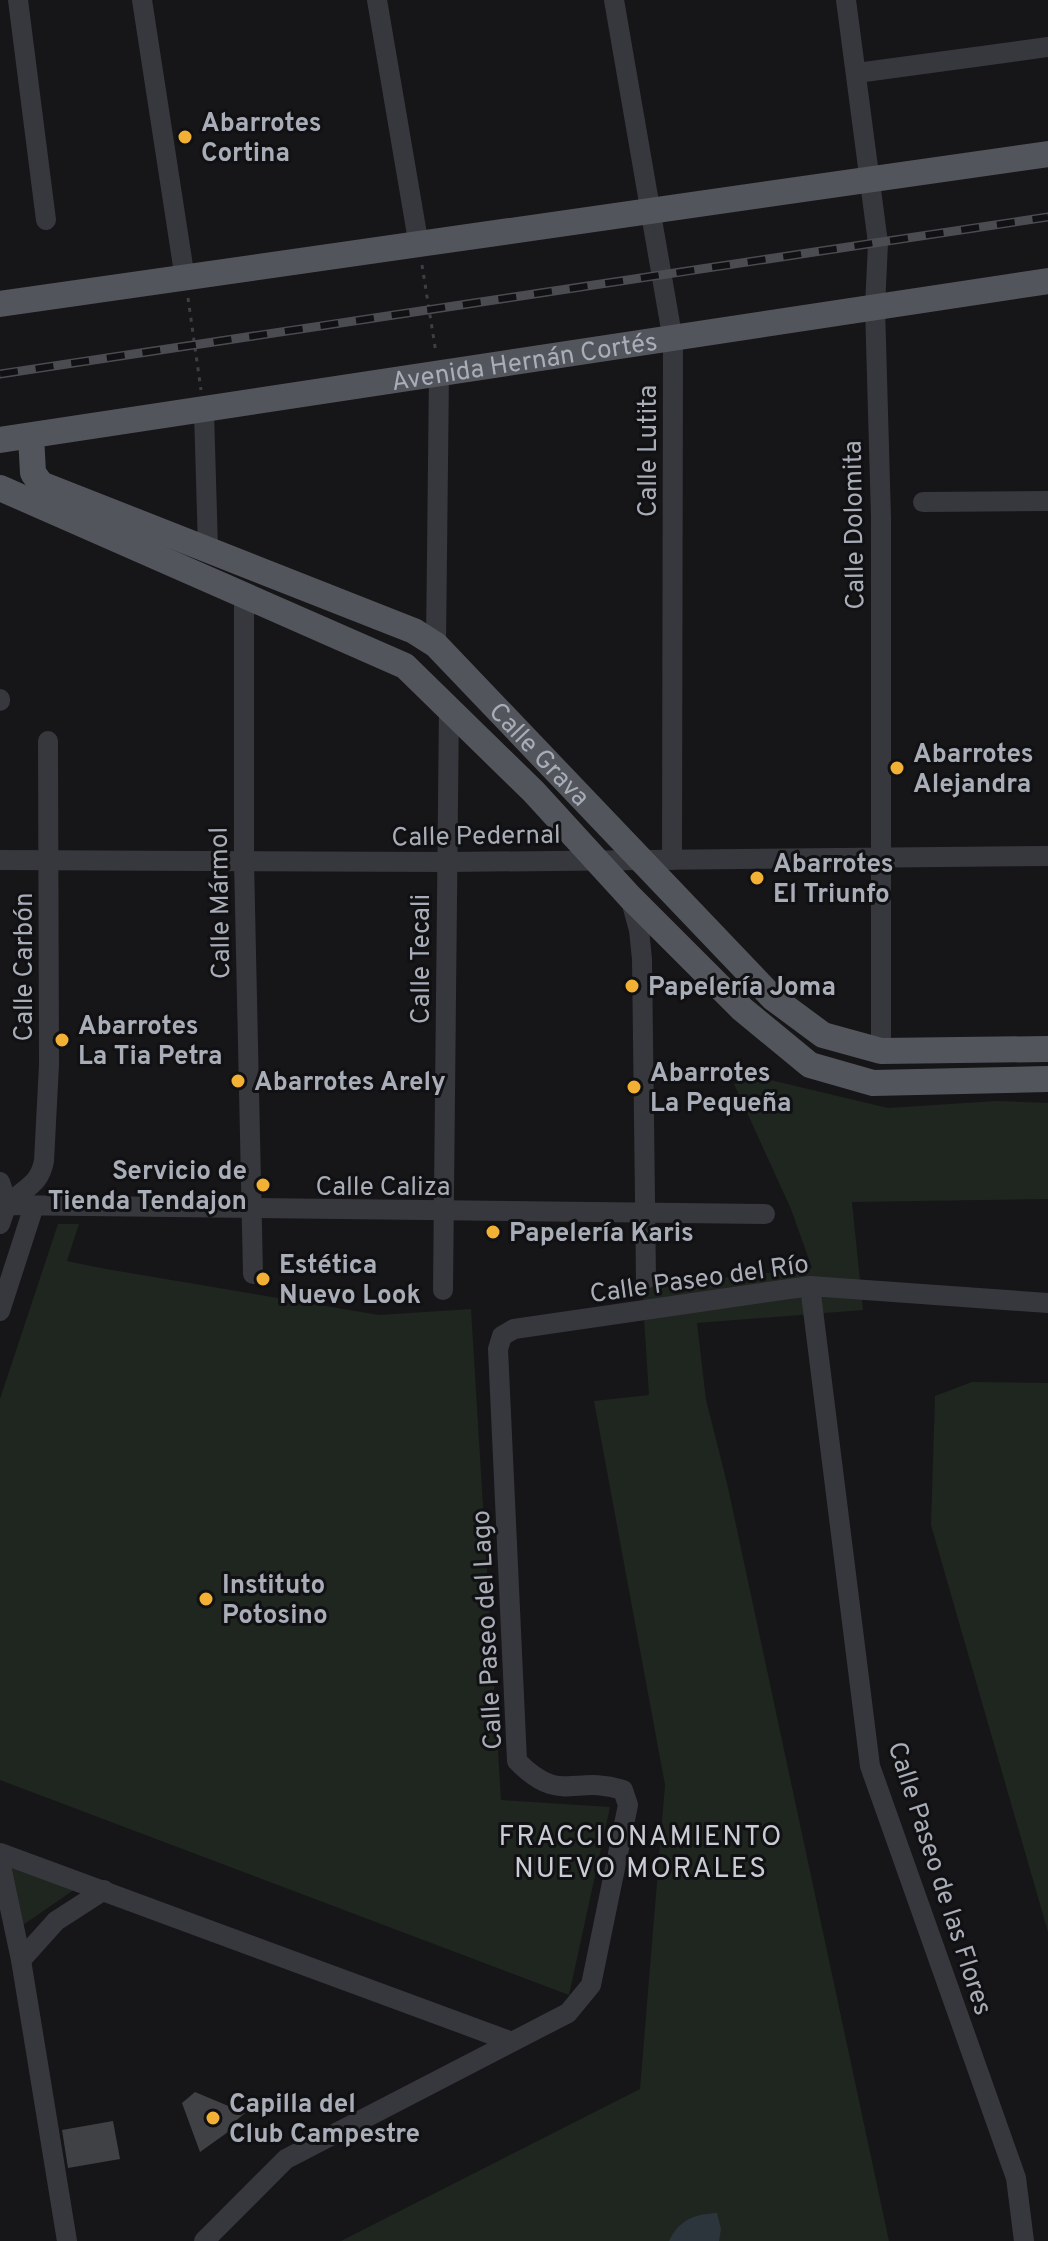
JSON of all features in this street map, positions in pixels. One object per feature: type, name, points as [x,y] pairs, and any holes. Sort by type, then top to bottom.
[{"type":"main road","points":[[0,304],[872,182],[1048,154]]},
{"type":"main road","name":"Avenida Hernán Cortés","points":[[0,440],[204,412],[439,372],[673,341],[1048,281]]},
{"type":"main road","name":"Calle Grava","points":[[31,436],[33,473],[41,484],[414,631],[436,645],[773,998],[823,1035],[881,1051],[1048,1049]]},
{"type":"main road","name":"Calle Grava","points":[[0,488],[405,666],[449,706],[630,897],[742,1009],[810,1065],[873,1083],[1048,1079]]},
{"type":"street","points":[[18,0],[46,220]]},
{"type":"street","points":[[142,0],[185,279]]},
{"type":"street","points":[[377,0],[419,246]]},
{"type":"street","name":"Calle Lutita","points":[[614,0],[673,341],[672,860]]},
{"type":"street","name":"Calle Dolomita","points":[[846,0],[878,243],[875,307],[881,517],[881,1051]]},
{"type":"street","points":[[857,73],[1048,47]]},
{"type":"street","points":[[436,645],[439,372]]},
{"type":"street","points":[[204,412],[208,548]]},
{"type":"street","points":[[923,502],[1048,501]]},
{"type":"street","name":"Calle Mármol","points":[[244,594],[244,861],[253,1274]]},
{"type":"street","name":"Calle Tecali","points":[[443,1290],[449,706]]},
{"type":"street","name":"Calle Carbón","points":[[3,1212],[33,1188],[41,1176],[44,1161],[49,1065],[48,741]]},
{"type":"street","name":"Calle Pedernal","points":[[0,860],[447,862],[1048,856]]},
{"type":"street","points":[[630,897],[642,959],[646,1279]]},
{"type":"street","points":[[0,1182],[3,1212]]},
{"type":"street","points":[[0,1311],[34,1206]]},
{"type":"street","name":"Calle Caliza","points":[[3,1212],[34,1206],[765,1214]]},
{"type":"street","name":"Calle Paseo del Río","points":[[502,1336],[514,1329],[810,1286],[1048,1303]]},
{"type":"street","name":"Calle Paseo de las Flores","points":[[810,1286],[870,1766],[1016,2178],[1024,2241]]},
{"type":"street","name":"Calle Paseo del Lago","points":[[204,2241],[286,2159],[568,2013],[591,1985],[628,1805],[623,1790],[602,1783],[554,1788],[532,1776],[517,1761],[498,1349],[502,1336]]},
{"type":"street","points":[[0,1853],[512,2042]]},
{"type":"street","points":[[0,1861],[21,1960],[67,2241]]},
{"type":"street","points":[[21,1960],[56,1921],[104,1890]]},
{"type":"path","points":[[419,246],[439,372]]},
{"type":"path","points":[[185,279],[204,412]]},
{"type":"shaded area","points":[[762,1078],[888,1108],[997,1101],[1048,1103],[1048,1199],[852,1202],[863,1310],[697,1323],[706,1400],[727,1483],[889,2241],[341,2241],[640,2089],[665,1785],[594,1401],[649,1395],[642,1287],[812,1268],[791,1209],[734,1084]]},
{"type":"shaded area","points":[[58,1224],[79,1224],[67,1261],[379,1315],[471,1309],[501,1800],[610,1807],[569,1995],[0,1780],[0,1399]]},
{"type":"shaded area","points":[[972,1382],[1048,1383],[1048,1932],[931,1525],[935,1396]]},
{"type":"shaded area","points":[[12,1859],[78,1887],[20,1927],[7,1867]]},
{"type":"shaded area","points":[[717,2213],[721,2229],[719,2241],[669,2241],[677,2228],[688,2220]]},
{"type":"building","name":"Capilla del Club Campestre","points":[[195,2092],[245,2113],[232,2124],[235,2127],[200,2152],[182,2103]]},
{"type":"building","points":[[113,2121],[120,2159],[68,2168],[62,2130]]},
{"type":"railway","points":[[0,374],[1048,217]]},
{"type":"place","name":"Abarrotes Cortina","points":[[185,137]]},
{"type":"place","name":"Abarrotes Alejandra","points":[[897,768]]},
{"type":"place","name":"Abarrotes El Triunfo","points":[[757,878]]},
{"type":"place","name":"Papelería Joma","points":[[632,986]]},
{"type":"place","name":"Abarrotes La Tia Petra","points":[[62,1040]]},
{"type":"place","name":"Abarrotes Arely","points":[[238,1081]]},
{"type":"place","name":"Abarrotes La Pequeña","points":[[634,1087]]},
{"type":"place","name":"Servicio de Tienda Tendajon","points":[[263,1185]]},
{"type":"place","name":"Papelería Karis","points":[[493,1232]]},
{"type":"place","name":"Estética Nuevo Look","points":[[263,1279]]},
{"type":"place","name":"Instituto Potosino","points":[[206,1599]]},
{"type":"place","name":"Capilla del Club Campestre","points":[[213,2118]]},
{"type":"district","name":"FRACCIONAMIENTO NUEVO MORALES","points":[[641,1851]]}]
